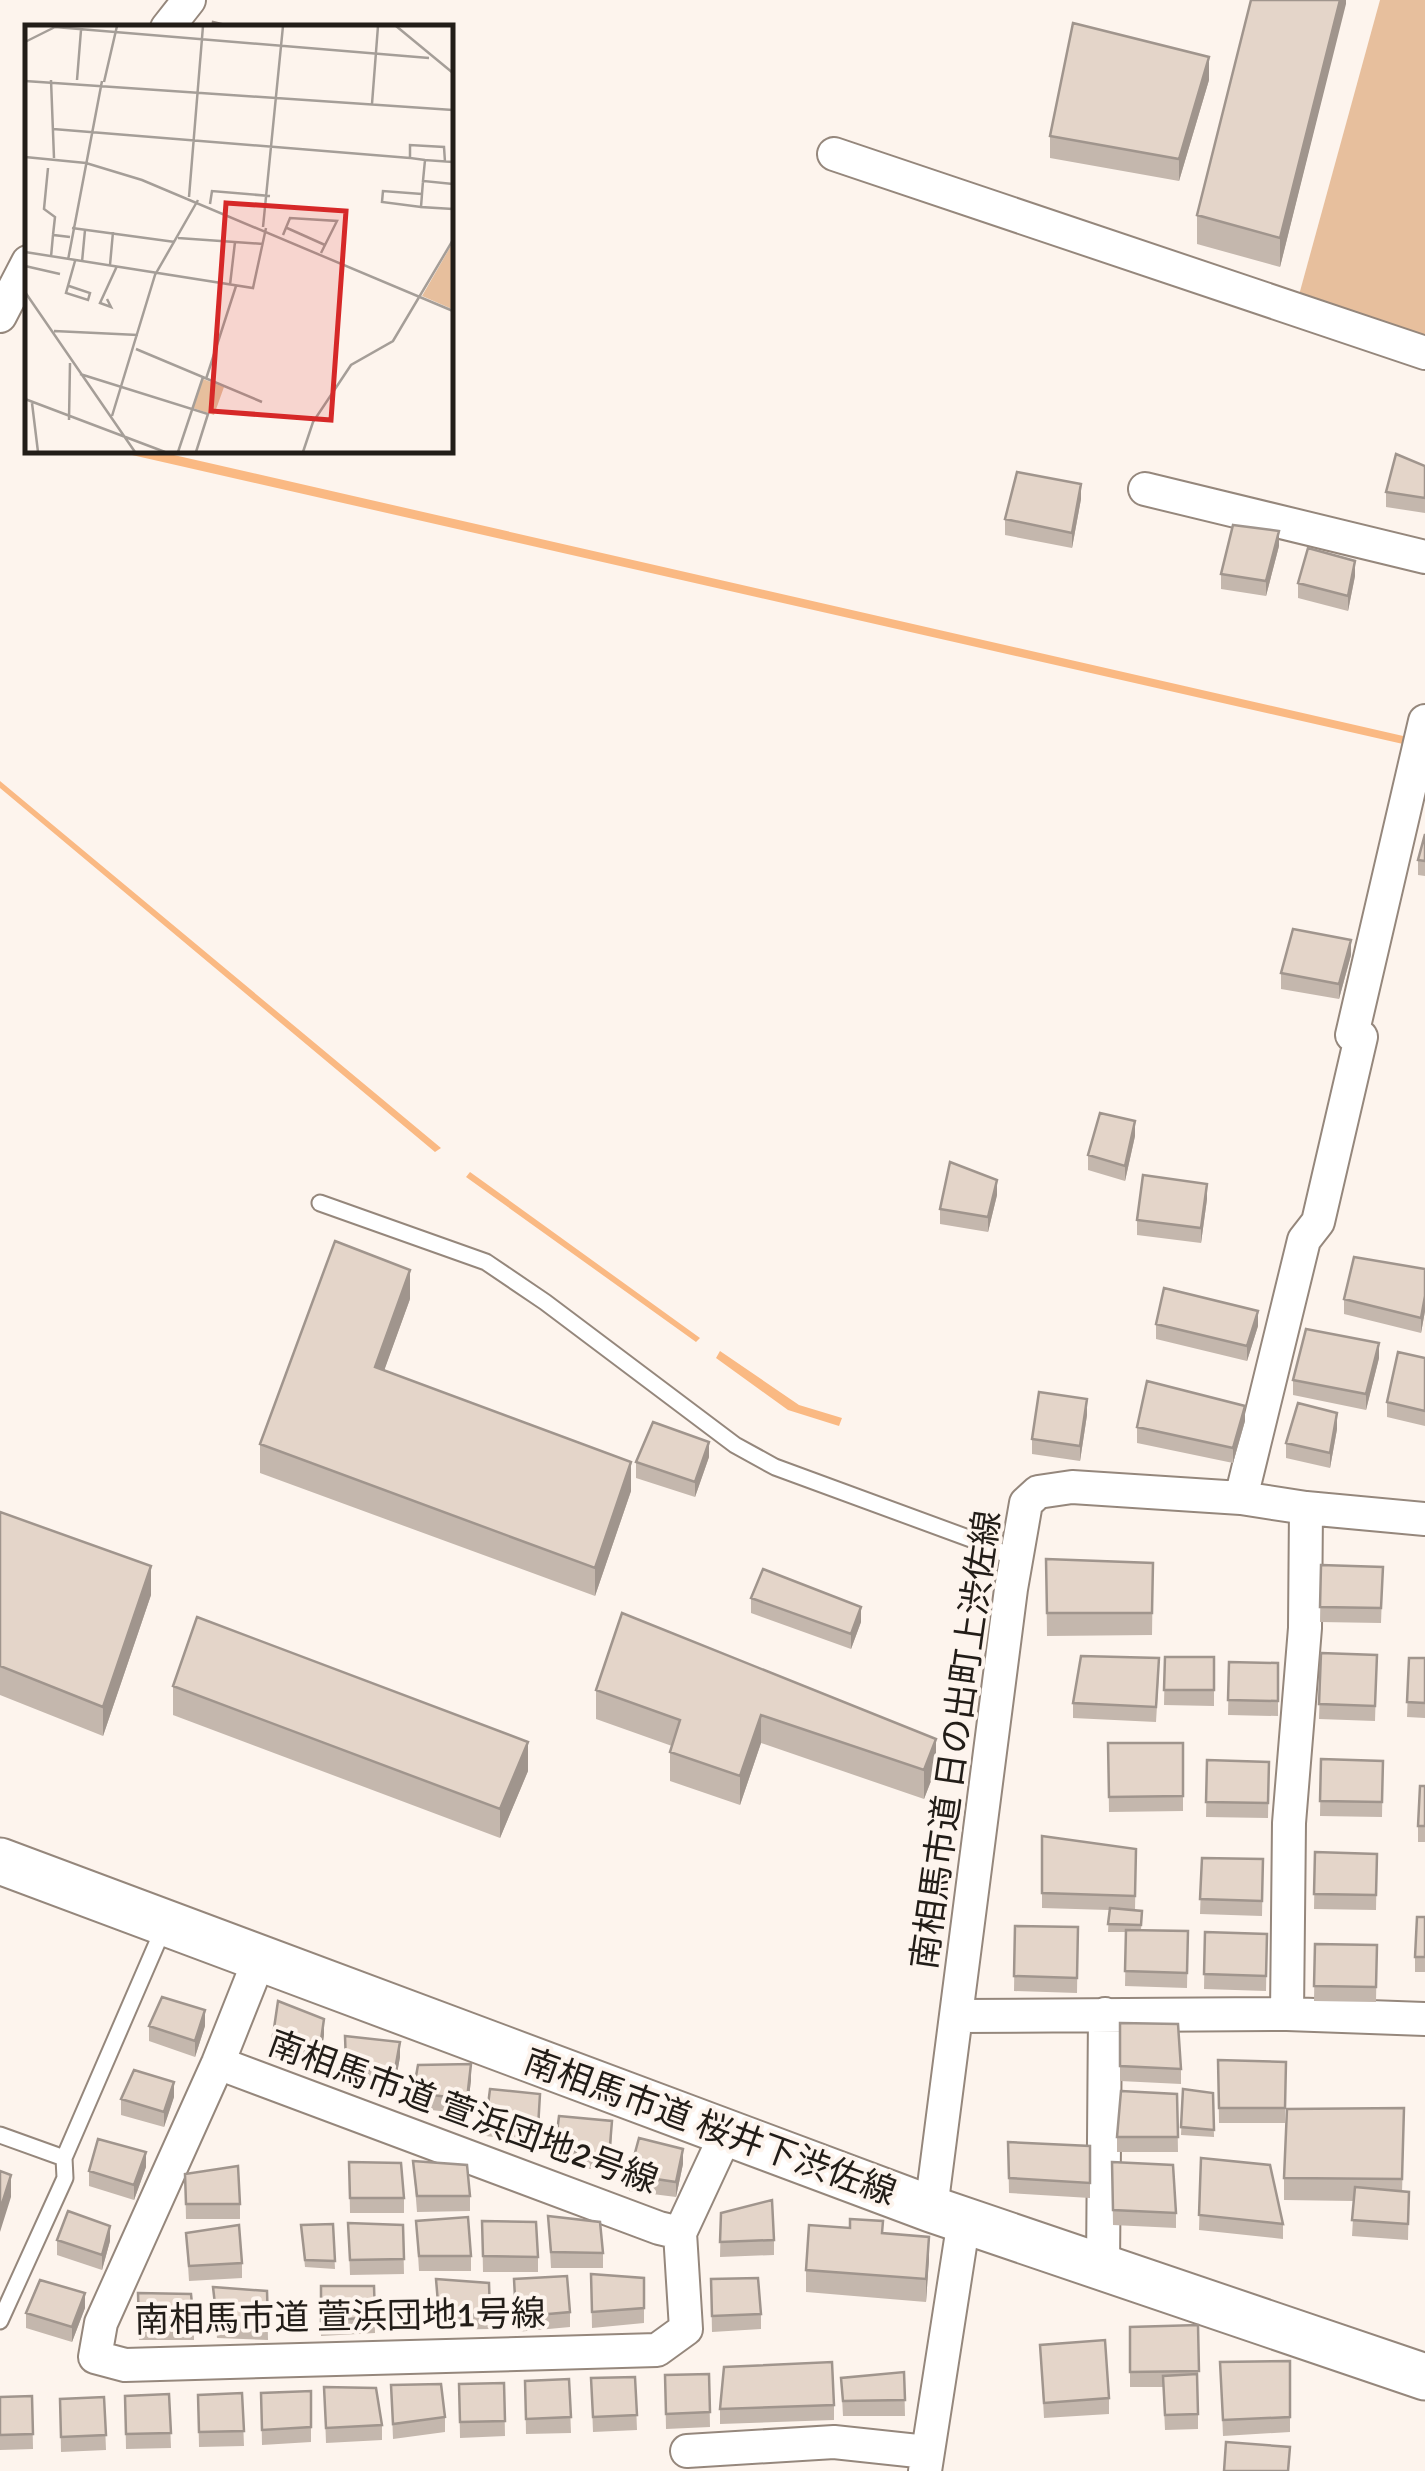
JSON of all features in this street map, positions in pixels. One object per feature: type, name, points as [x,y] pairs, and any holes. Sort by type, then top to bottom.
[{"type":"street","points":[[169,25],[189,0]]},
{"type":"street","points":[[834,154],[1425,353]]},
{"type":"street","points":[[0,316],[25,268]]},
{"type":"street","points":[[1144,489],[1425,557]]},
{"type":"street","points":[[1241,1498],[1304,1240],[1318,1222],[1361,1037],[1352,1035],[1425,721]]},
{"type":"street","name":"南相馬市道 日の出町上渋佐線","points":[[926,2462],[948,2215],[958,2016],[1015,1560],[1026,1503],[1038,1492],[1072,1486],[1241,1498],[1425,1519]]},
{"type":"street","points":[[1286,2014],[1289,1823],[1305,1628],[1306,1508]]},
{"type":"street","name":"南相馬市道 桜井下渋佐線","points":[[0,1861],[948,2215],[1425,2378]]},
{"type":"street","name":"南相馬市道 萱浜団地1号線","points":[[259,1960],[218,2064],[101,2323],[95,2357],[125,2365],[658,2350],[686,2329],[680,2232],[726,2134]]},
{"type":"street","points":[[1103,2267],[1105,2014]]},
{"type":"street","points":[[958,2016],[1286,2014],[1425,2020]]},
{"type":"street","name":"南相馬市道 萱浜団地2号線","points":[[218,2064],[659,2228],[680,2232]]},
{"type":"street","points":[[688,2451],[834,2442],[926,2462]]},
{"type":"lane","points":[[320,1203],[486,1262],[735,1446],[775,1467],[990,1546],[1015,1560]]},
{"type":"lane","points":[[0,2321],[66,2178],[64,2158],[166,1924]]},
{"type":"lane","points":[[0,2135],[64,2158]]},
{"type":"shaded area","points":[[1380,0],[1425,0],[1425,336],[1299,295]]},
{"type":"shaded area","points":[[119,452],[161,452],[1425,741],[1425,749]]},
{"type":"shaded area","points":[[0,781],[441,1148],[435,1152],[0,788]]},
{"type":"shaded area","points":[[470,1172],[700,1338],[696,1342],[466,1177]]},
{"type":"shaded area","points":[[720,1351],[799,1405],[842,1418],[839,1426],[788,1410],[716,1358]]},
{"type":"building","points":[[1251,0],[1340,0],[1280,238],[1197,215]]},
{"type":"building","points":[[1073,23],[1209,57],[1179,159],[1050,136]]},
{"type":"building","points":[[1396,454],[1425,466],[1425,498],[1386,492]]},
{"type":"building","points":[[1017,472],[1081,484],[1072,533],[1005,519]]},
{"type":"building","points":[[1233,525],[1279,531],[1266,581],[1221,574]]},
{"type":"building","points":[[1308,548],[1355,561],[1348,596],[1298,583]]},
{"type":"building","points":[[1425,834],[1425,861],[1418,860]]},
{"type":"building","points":[[1293,929],[1351,940],[1339,984],[1281,973]]},
{"type":"building","points":[[1100,1113],[1135,1121],[1125,1166],[1088,1155]]},
{"type":"building","points":[[950,1162],[997,1180],[988,1217],[940,1209]]},
{"type":"building","points":[[1143,1175],[1207,1184],[1201,1228],[1137,1220]]},
{"type":"building","points":[[335,1241],[410,1270],[375,1367],[631,1462],[595,1568],[260,1444]]},
{"type":"building","points":[[1354,1257],[1425,1269],[1421,1318],[1344,1299]]},
{"type":"building","points":[[1164,1288],[1258,1311],[1247,1346],[1156,1324]]},
{"type":"building","points":[[1306,1329],[1379,1343],[1366,1394],[1293,1380]]},
{"type":"building","points":[[1398,1352],[1425,1358],[1425,1411],[1387,1402]]},
{"type":"building","points":[[1147,1381],[1245,1406],[1233,1448],[1137,1427]]},
{"type":"building","points":[[1039,1392],[1087,1399],[1080,1446],[1032,1439]]},
{"type":"building","points":[[1298,1403],[1337,1413],[1330,1453],[1286,1443]]},
{"type":"building","points":[[653,1422],[709,1442],[695,1482],[636,1462]]},
{"type":"building","points":[[0,1512],[151,1566],[103,1707],[0,1666]]},
{"type":"building","points":[[1046,1559],[1153,1563],[1152,1613],[1047,1613]]},
{"type":"building","points":[[1321,1565],[1383,1567],[1381,1608],[1320,1607]]},
{"type":"building","points":[[763,1569],[861,1607],[851,1634],[751,1598]]},
{"type":"building","points":[[622,1613],[936,1739],[924,1770],[761,1715],[740,1776],[670,1752],[680,1720],[596,1690]]},
{"type":"building","points":[[197,1617],[528,1742],[500,1809],[173,1686]]},
{"type":"building","points":[[1321,1653],[1377,1655],[1375,1706],[1319,1704]]},
{"type":"building","points":[[1081,1656],[1159,1658],[1156,1707],[1073,1703]]},
{"type":"building","points":[[1165,1657],[1214,1657],[1214,1690],[1164,1690]]},
{"type":"building","points":[[1409,1658],[1425,1658],[1425,1703],[1407,1702]]},
{"type":"building","points":[[1229,1662],[1278,1663],[1278,1701],[1228,1700]]},
{"type":"building","points":[[1108,1743],[1183,1743],[1183,1796],[1109,1797]]},
{"type":"building","points":[[1321,1759],[1383,1761],[1382,1802],[1320,1801]]},
{"type":"building","points":[[1207,1760],[1269,1762],[1268,1803],[1206,1802]]},
{"type":"building","points":[[1420,1786],[1425,1786],[1425,1826],[1418,1826]]},
{"type":"building","points":[[1042,1836],[1136,1849],[1135,1896],[1042,1893]]},
{"type":"building","points":[[1315,1852],[1377,1854],[1376,1895],[1314,1894]]},
{"type":"building","points":[[1202,1858],[1263,1859],[1262,1901],[1200,1899]]},
{"type":"building","points":[[1110,1908],[1142,1911],[1141,1925],[1108,1924]]},
{"type":"building","points":[[1417,1917],[1425,1917],[1425,1957],[1415,1957]]},
{"type":"building","points":[[1015,1926],[1078,1927],[1077,1978],[1014,1976]]},
{"type":"building","points":[[1126,1930],[1188,1931],[1187,1973],[1125,1971]]},
{"type":"building","points":[[1205,1932],[1267,1934],[1266,1976],[1204,1974]]},
{"type":"building","points":[[1315,1944],[1377,1945],[1376,1987],[1314,1986]]},
{"type":"building","points":[[162,1997],[205,2010],[195,2041],[149,2026]]},
{"type":"building","points":[[278,2001],[324,2019],[320,2047],[272,2042]]},
{"type":"building","points":[[1120,2023],[1178,2024],[1181,2069],[1120,2066]]},
{"type":"building","points":[[345,2036],[400,2042],[394,2075],[346,2065]]},
{"type":"building","points":[[1218,2060],[1286,2062],[1285,2108],[1219,2108]]},
{"type":"building","points":[[471,2064],[467,2099],[413,2093],[418,2065]]},
{"type":"building","points":[[134,2070],[174,2082],[164,2112],[121,2099]]},
{"type":"building","points":[[490,2089],[540,2094],[538,2128],[486,2121]]},
{"type":"building","points":[[1183,2089],[1213,2093],[1214,2130],[1181,2127]]},
{"type":"building","points":[[1121,2091],[1177,2094],[1178,2137],[1117,2137]]},
{"type":"building","points":[[1404,2108],[1402,2179],[1284,2178],[1287,2109]]},
{"type":"building","points":[[559,2116],[612,2121],[609,2157],[555,2148]]},
{"type":"building","points":[[639,2138],[683,2149],[676,2182],[629,2175]]},
{"type":"building","points":[[98,2139],[146,2152],[134,2185],[89,2171]]},
{"type":"building","points":[[1008,2142],[1090,2146],[1090,2183],[1009,2178]]},
{"type":"building","points":[[1201,2158],[1270,2165],[1283,2224],[1199,2215]]},
{"type":"building","points":[[413,2161],[467,2165],[470,2196],[417,2196]]},
{"type":"building","points":[[349,2162],[401,2163],[404,2198],[350,2198]]},
{"type":"building","points":[[1112,2162],[1173,2165],[1176,2213],[1113,2210]]},
{"type":"building","points":[[238,2166],[240,2204],[186,2204],[185,2174]]},
{"type":"building","points":[[0,2171],[11,2175],[0,2210]]},
{"type":"building","points":[[1355,2187],[1409,2192],[1408,2224],[1352,2220]]},
{"type":"building","points":[[772,2200],[774,2240],[720,2242],[721,2213]]},
{"type":"building","points":[[68,2211],[110,2226],[102,2255],[57,2240]]},
{"type":"building","points":[[548,2216],[600,2222],[603,2253],[551,2252]]},
{"type":"building","points":[[468,2217],[471,2256],[419,2256],[416,2221]]},
{"type":"building","points":[[850,2219],[883,2221],[882,2233],[929,2237],[926,2279],[806,2270],[809,2225],[850,2228]]},
{"type":"building","points":[[482,2221],[536,2222],[538,2257],[483,2256]]},
{"type":"building","points":[[348,2223],[403,2225],[404,2259],[350,2260]]},
{"type":"building","points":[[333,2224],[335,2261],[305,2260],[301,2225]]},
{"type":"building","points":[[239,2225],[242,2263],[189,2266],[186,2233]]},
{"type":"building","points":[[591,2274],[644,2278],[644,2308],[592,2312]]},
{"type":"building","points":[[567,2276],[570,2312],[516,2317],[514,2279]]},
{"type":"building","points":[[758,2278],[761,2314],[712,2316],[711,2279]]},
{"type":"building","points":[[436,2279],[489,2283],[490,2314],[439,2315]]},
{"type":"building","points":[[40,2280],[85,2293],[72,2327],[26,2313]]},
{"type":"building","points":[[321,2286],[374,2286],[375,2317],[321,2321]]},
{"type":"building","points":[[213,2287],[267,2291],[268,2324],[217,2322]]},
{"type":"building","points":[[138,2293],[191,2294],[194,2325],[139,2324]]},
{"type":"building","points":[[1198,2325],[1199,2371],[1130,2372],[1130,2327]]},
{"type":"building","points":[[1105,2340],[1109,2398],[1044,2403],[1040,2345]]},
{"type":"building","points":[[1290,2361],[1290,2417],[1223,2420],[1220,2362]]},
{"type":"building","points":[[832,2362],[834,2405],[720,2409],[724,2367]]},
{"type":"building","points":[[904,2372],[905,2400],[843,2401],[841,2378]]},
{"type":"building","points":[[709,2374],[710,2412],[666,2414],[665,2375]]},
{"type":"building","points":[[1197,2374],[1198,2414],[1165,2415],[1163,2376]]},
{"type":"building","points":[[635,2377],[637,2415],[593,2417],[591,2378]]},
{"type":"building","points":[[569,2379],[571,2417],[526,2419],[525,2381]]},
{"type":"building","points":[[504,2383],[505,2421],[460,2422],[459,2384]]},
{"type":"building","points":[[441,2384],[445,2417],[393,2424],[391,2385]]},
{"type":"building","points":[[324,2387],[376,2388],[382,2425],[326,2428]]},
{"type":"building","points":[[311,2391],[311,2427],[262,2430],[261,2393]]},
{"type":"building","points":[[242,2393],[244,2431],[199,2432],[198,2395]]},
{"type":"building","points":[[169,2394],[171,2433],[126,2434],[125,2396]]},
{"type":"building","points":[[32,2396],[33,2434],[0,2435],[0,2397]]},
{"type":"building","points":[[104,2397],[106,2435],[61,2437],[60,2399]]},
{"type":"building","points":[[1226,2442],[1290,2447],[1288,2471],[1224,2471]]}]
